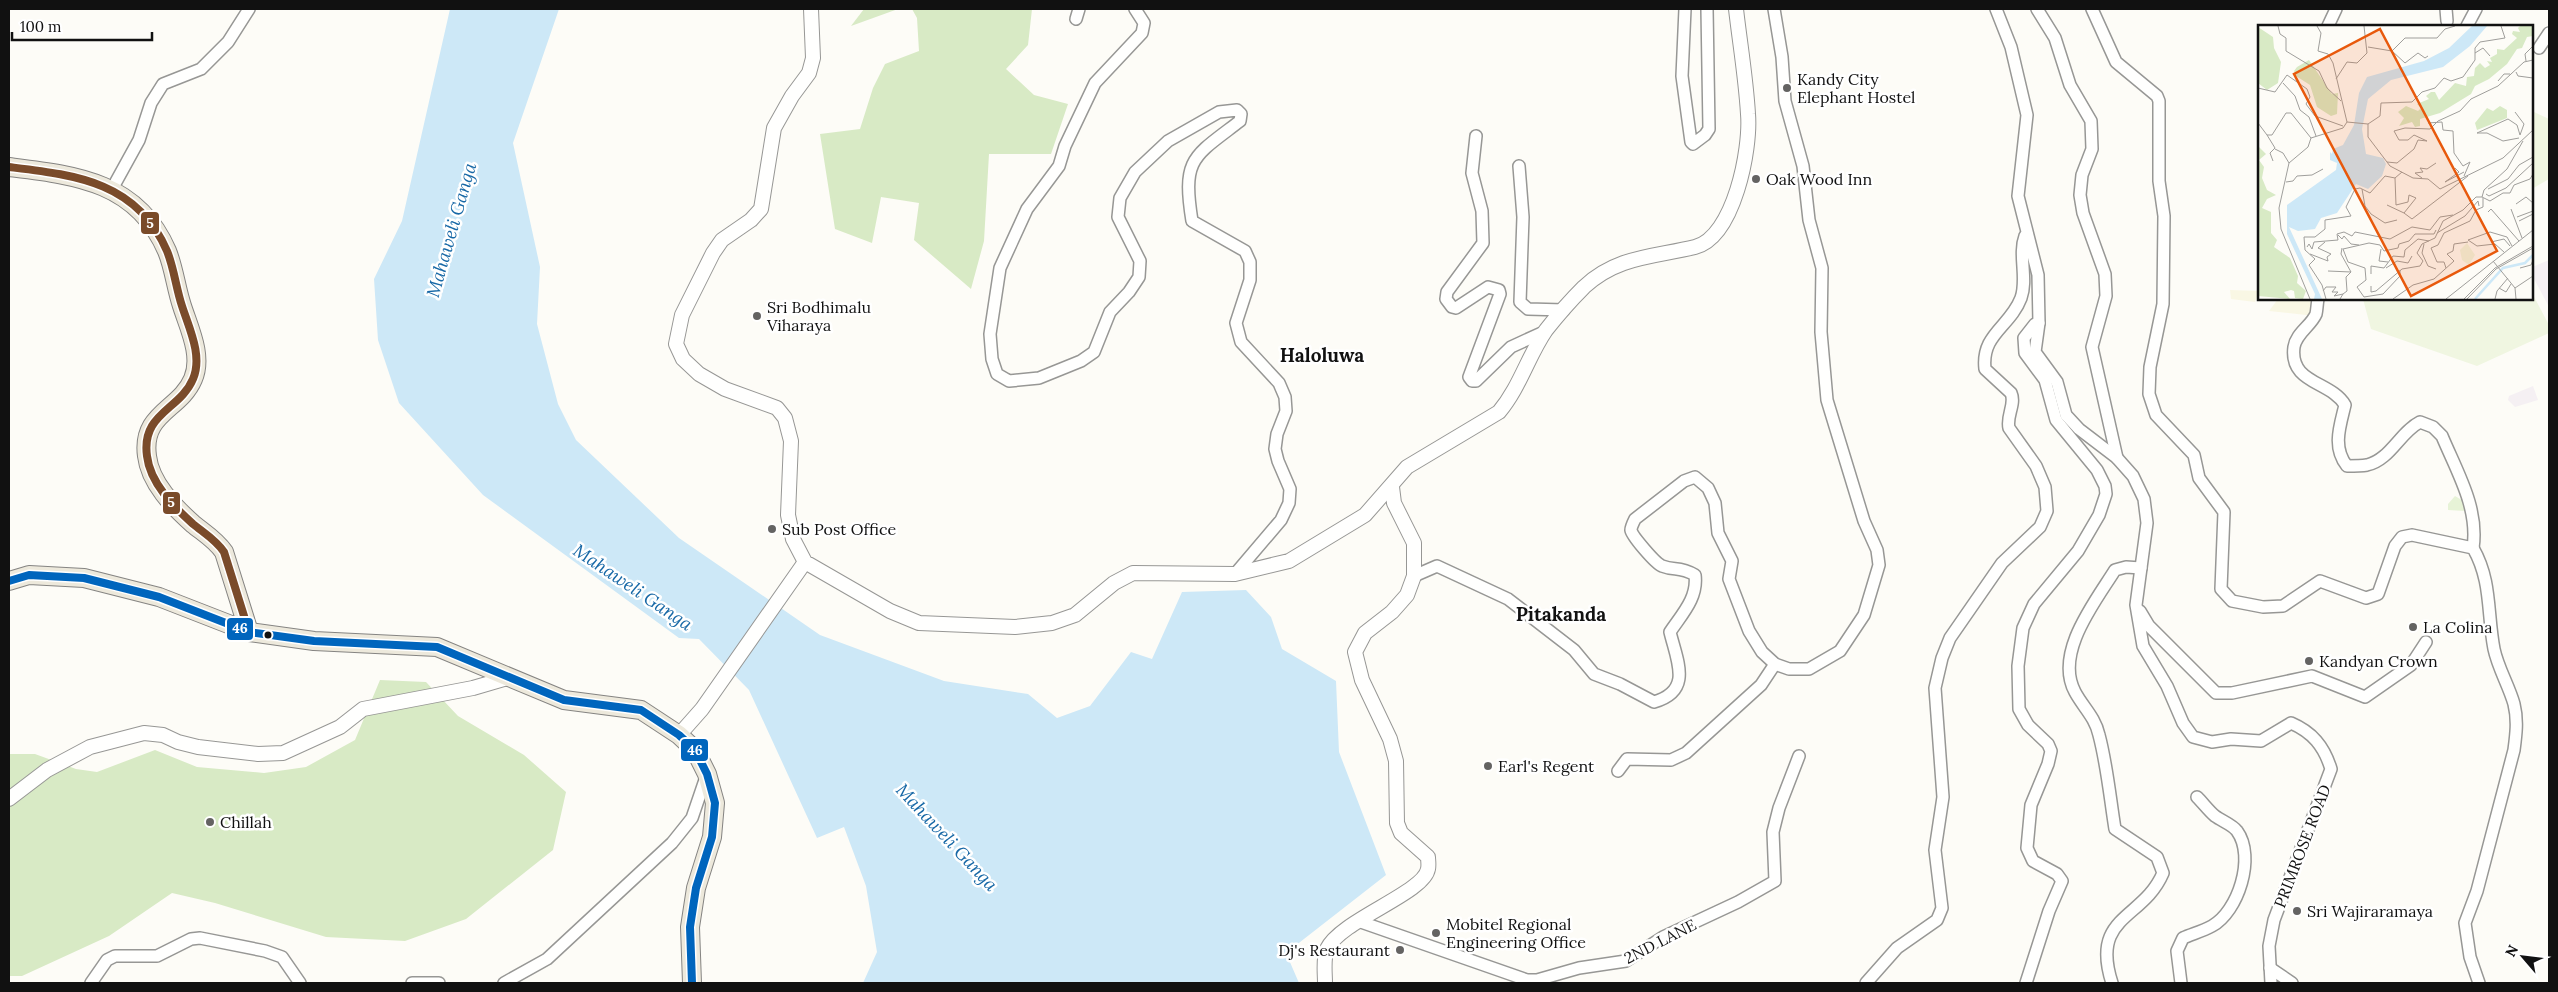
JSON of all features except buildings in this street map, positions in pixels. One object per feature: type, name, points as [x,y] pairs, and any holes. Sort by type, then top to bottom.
[{"type":"main road","points":[[9,167],[80,178],[112,189],[145,217],[167,251],[197,355],[196,369],[187,390],[161,412],[152,424],[147,438],[147,456],[152,472],[172,503],[192,523],[218,543],[224,552],[249,632]]},
{"type":"main road","points":[[9,581],[29,575],[84,578],[159,597],[249,632],[314,641],[437,647],[564,700],[641,710],[679,735],[695,750],[707,774],[715,803],[712,837],[696,888],[690,927],[692,983]]},
{"type":"street","points":[[112,189],[139,140],[151,102],[163,84],[200,69],[228,42],[249,9]]},
{"type":"street","points":[[810,9],[813,58],[809,72],[792,96],[774,128],[761,209],[751,220],[722,240],[713,253],[682,314],[676,344],[683,359],[699,374],[725,389],[777,408],[785,418],[791,440],[788,515],[793,538],[805,562],[890,611],[919,623],[1005,626],[1052,623],[1075,615],[1114,584],[1133,573],[1235,574],[1289,561],[1365,515],[1392,487],[1407,467],[1499,412],[1508,401],[1546,331],[1584,287],[1609,269],[1635,258],[1698,246],[1713,238],[1724,224],[1738,189],[1749,115],[1736,9]]},
{"type":"street","points":[[1135,9],[1144,24],[1142,33],[1095,83],[1065,146],[1060,166],[1028,210],[1000,268],[990,334],[992,359],[997,374],[1009,381],[1039,378],[1081,361],[1094,352],[1110,312],[1130,292],[1139,277],[1140,261],[1118,217],[1120,198],[1135,172],[1168,141],[1219,112],[1237,110],[1241,114],[1240,121],[1200,152],[1192,162],[1187,190],[1192,221],[1245,251],[1250,262],[1250,280],[1236,323],[1242,342],[1279,383],[1285,397],[1286,411],[1276,434],[1276,449],[1278,461],[1290,489],[1289,504],[1281,520],[1235,574]]},
{"type":"street","points":[[1685,9],[1682,76],[1691,142],[1693,144],[1705,135],[1709,129],[1707,9]]},
{"type":"street","points":[[1414,576],[1437,566],[1508,599],[1574,650],[1594,674],[1620,684],[1654,702],[1664,699],[1678,688],[1681,675],[1670,632],[1694,595],[1696,587],[1695,575],[1683,568],[1662,566],[1655,561],[1632,534],[1631,529],[1635,519],[1684,481],[1695,477],[1708,488],[1715,503],[1718,533],[1732,561],[1729,579],[1749,631],[1762,652],[1775,664],[1789,669],[1809,669],[1840,651],[1864,615],[1879,565],[1877,550],[1864,521],[1827,400],[1821,332],[1822,268],[1809,220],[1803,166],[1785,101],[1782,57],[1774,9]]},
{"type":"street","name":"PRIMROSE ROAD","points":[[1996,9],[2011,47],[2027,115],[2018,196],[2026,234],[2038,275],[2039,324],[2034,352],[2057,382],[2066,415],[2078,429],[2117,458],[2133,476],[2144,500],[2147,523],[2136,605],[2143,646],[2167,686],[2183,723],[2193,737],[2212,742],[2231,739],[2261,741],[2291,722],[2307,730],[2326,754],[2331,769],[2274,920],[2269,946],[2271,983]]},
{"type":"street","points":[[2037,9],[2055,38],[2070,85],[2091,121],[2092,148],[2082,175],[2080,195],[2083,214],[2106,274],[2106,296],[2092,347],[2117,458]]},
{"type":"street","points":[[2092,9],[2116,62],[2157,96],[2159,101],[2159,181],[2164,216],[2163,304],[2150,368],[2149,394],[2156,415],[2194,455],[2199,478],[2224,512],[2221,588],[2232,601],[2263,607],[2283,606],[2320,581],[2366,598],[2378,594],[2395,546],[2402,537],[2412,535],[2473,548]]},
{"type":"street","points":[[2328,25],[2336,9]]},
{"type":"street","points":[[2446,9],[2447,21]]},
{"type":"street","points":[[2468,25],[2476,9]]},
{"type":"street","points":[[2539,48],[2549,33]]},
{"type":"street","points":[[1476,136],[1472,173],[1482,211],[1483,243],[1447,292],[1446,299],[1452,307],[1456,308],[1488,287],[1499,290],[1500,294],[1469,377],[1472,381],[1476,381],[1511,347],[1546,331]]},
{"type":"street","points":[[1519,166],[1523,218],[1520,302],[1528,309],[1564,310]]},
{"type":"street","points":[[1866,983],[1898,948],[1937,920],[1942,908],[1935,850],[1943,798],[1936,688],[1942,658],[1950,638],[2002,564],[2040,527],[2048,511],[2045,487],[2036,466],[2009,428],[2007,421],[2013,398],[2011,393],[1985,369],[1983,354],[1992,338],[2015,311],[2022,296],[2022,250],[2026,234]]},
{"type":"street","points":[[2318,300],[2315,316],[2303,329],[2294,346],[2295,361],[2304,377],[2340,397],[2345,405],[2337,442],[2342,459],[2347,466],[2367,465],[2381,460],[2408,428],[2420,422],[2433,427],[2442,436],[2473,510],[2476,532],[2473,548],[2480,559],[2490,595],[2494,650],[2514,705],[2517,727],[2514,750],[2477,891],[2465,923],[2470,957],[2479,983]]},
{"type":"street","points":[[2026,983],[2048,911],[2062,881],[2057,874],[2033,861],[2027,848],[2030,805],[2048,764],[2051,751],[2048,744],[2028,725],[2019,709],[2018,666],[2023,628],[2034,604],[2078,550],[2099,514],[2106,494],[2106,486],[2096,470],[2056,420],[2045,380],[2025,353],[2024,338],[2035,324],[2039,324]]},
{"type":"street","points":[[1325,983],[1326,950],[1335,937],[1398,897],[1423,878],[1428,870],[1428,857],[1401,833],[1397,823],[1396,761],[1390,739],[1362,680],[1355,652],[1365,633],[1392,612],[1407,595],[1414,576],[1414,543],[1394,503],[1392,487]]},
{"type":"street","points":[[679,735],[707,701],[805,562]]},
{"type":"street","points":[[2112,983],[2107,968],[2108,940],[2113,928],[2159,883],[2163,873],[2157,857],[2115,829],[2099,735],[2092,715],[2074,691],[2069,662],[2073,642],[2083,622],[2115,570],[2126,567],[2141,568]]},
{"type":"street","points":[[2136,605],[2149,626],[2216,693],[2232,693],[2312,676],[2365,697],[2412,665],[2426,642]]},
{"type":"street","points":[[1618,771],[1628,759],[1670,760],[1686,753],[1761,685],[1775,664]]},
{"type":"street","points":[[9,799],[47,770],[90,747],[144,733],[163,734],[178,742],[198,747],[258,754],[283,753],[340,727],[363,709],[473,688],[512,677]]},
{"type":"street","name":"2ND LANE","points":[[1358,921],[1527,980],[1537,980],[1579,968],[1626,961],[1663,937],[1738,902],[1775,881],[1773,832],[1779,808],[1799,756]]},
{"type":"street","points":[[504,983],[547,959],[672,843],[692,818],[707,774]]},
{"type":"street","points":[[2182,983],[2177,951],[2183,938],[2212,926],[2230,910],[2241,886],[2244,861],[2244,848],[2237,830],[2214,815],[2197,796]]},
{"type":"street","points":[[91,983],[107,960],[115,956],[157,956],[191,939],[200,938],[265,950],[282,957],[300,983]]},
{"type":"street","points":[[2270,968],[2292,983]]},
{"type":"street","points":[[412,983],[439,983]]},
{"type":"shaded area","points":[[2549,260],[2549,307],[2533,277],[2533,267]]},
{"type":"shaded area","points":[[2230,290],[2258,291],[2255,302],[2231,299]]},
{"type":"shaded area","points":[[2277,300],[2313,300],[2315,316],[2269,311]]},
{"type":"shaded area","points":[[2533,386],[2538,400],[2515,407],[2508,400],[2509,396]]},
{"type":"green space","points":[[864,9],[898,9],[851,26]]},
{"type":"green space","points":[[912,9],[1032,9],[1028,45],[1006,69],[1034,95],[1068,104],[1051,154],[989,154],[984,241],[971,289],[914,240],[919,203],[881,197],[872,243],[835,229],[820,134],[860,129],[873,88],[885,64],[919,51],[917,18]]},
{"type":"green space","points":[[2533,111],[2549,119],[2549,179],[2533,188]]},
{"type":"green space","points":[[2533,295],[2549,325],[2549,333],[2477,366],[2371,329],[2363,300],[2533,300]]},
{"type":"green space","points":[[2455,496],[2465,502],[2465,511],[2448,510],[2448,504]]},
{"type":"green space","points":[[380,680],[426,682],[458,716],[524,755],[566,792],[553,850],[466,919],[405,941],[326,937],[215,903],[172,893],[109,936],[22,976],[9,976],[9,754],[35,754],[76,769],[97,772],[155,750],[197,767],[264,773],[306,767],[355,740]]},
{"type":"water","name":"Mahaweli Ganga","points":[[450,9],[559,9],[513,143],[540,267],[537,324],[558,404],[576,440],[679,538],[820,635],[944,681],[1028,694],[1057,718],[1090,706],[1131,652],[1152,659],[1182,592],[1246,590],[1271,617],[1282,649],[1336,681],[1339,752],[1386,875],[1286,953],[1299,983],[863,983],[877,952],[866,886],[844,827],[817,838],[749,690],[699,639],[679,638],[483,495],[399,403],[378,340],[374,279],[402,221]]},
{"type":"transit line","name":"5","points":[[9,167],[80,179],[101,186],[121,196],[139,209],[154,228],[167,251],[194,342],[196,370],[187,389],[155,421],[150,430],[147,442],[149,466],[164,494],[178,510],[214,540],[224,552],[249,632]]},
{"type":"transit line","name":"46","points":[[9,581],[29,575],[84,578],[159,597],[249,632],[314,641],[437,647],[564,700],[641,710],[679,735],[695,750],[707,774],[715,803],[712,837],[696,888],[690,927],[692,983]]},
{"type":"place","name":"Kandy City Elephant Hostel","points":[[1787,88]]},
{"type":"place","name":"Oak Wood Inn","points":[[1756,179]]},
{"type":"place","name":"Sri Bodhimalu Viharaya","points":[[757,316]]},
{"type":"place","name":"Sub Post Office","points":[[772,529]]},
{"type":"place","name":"La Colina","points":[[2413,627]]},
{"type":"place","name":"Kandyan Crown","points":[[2309,661]]},
{"type":"place","name":"Earl's Regent","points":[[1488,766]]},
{"type":"place","name":"Chillah","points":[[210,822]]},
{"type":"place","name":"Sri Wajiraramaya","points":[[2297,911]]},
{"type":"place","name":"Mobitel Regional Engineering Office","points":[[1436,933]]},
{"type":"place","name":"Dj's Restaurant","points":[[1400,950]]},
{"type":"district","name":"Haloluwa","points":[[1322,355]]},
{"type":"district","name":"Pitakanda","points":[[1561,614]]}]
